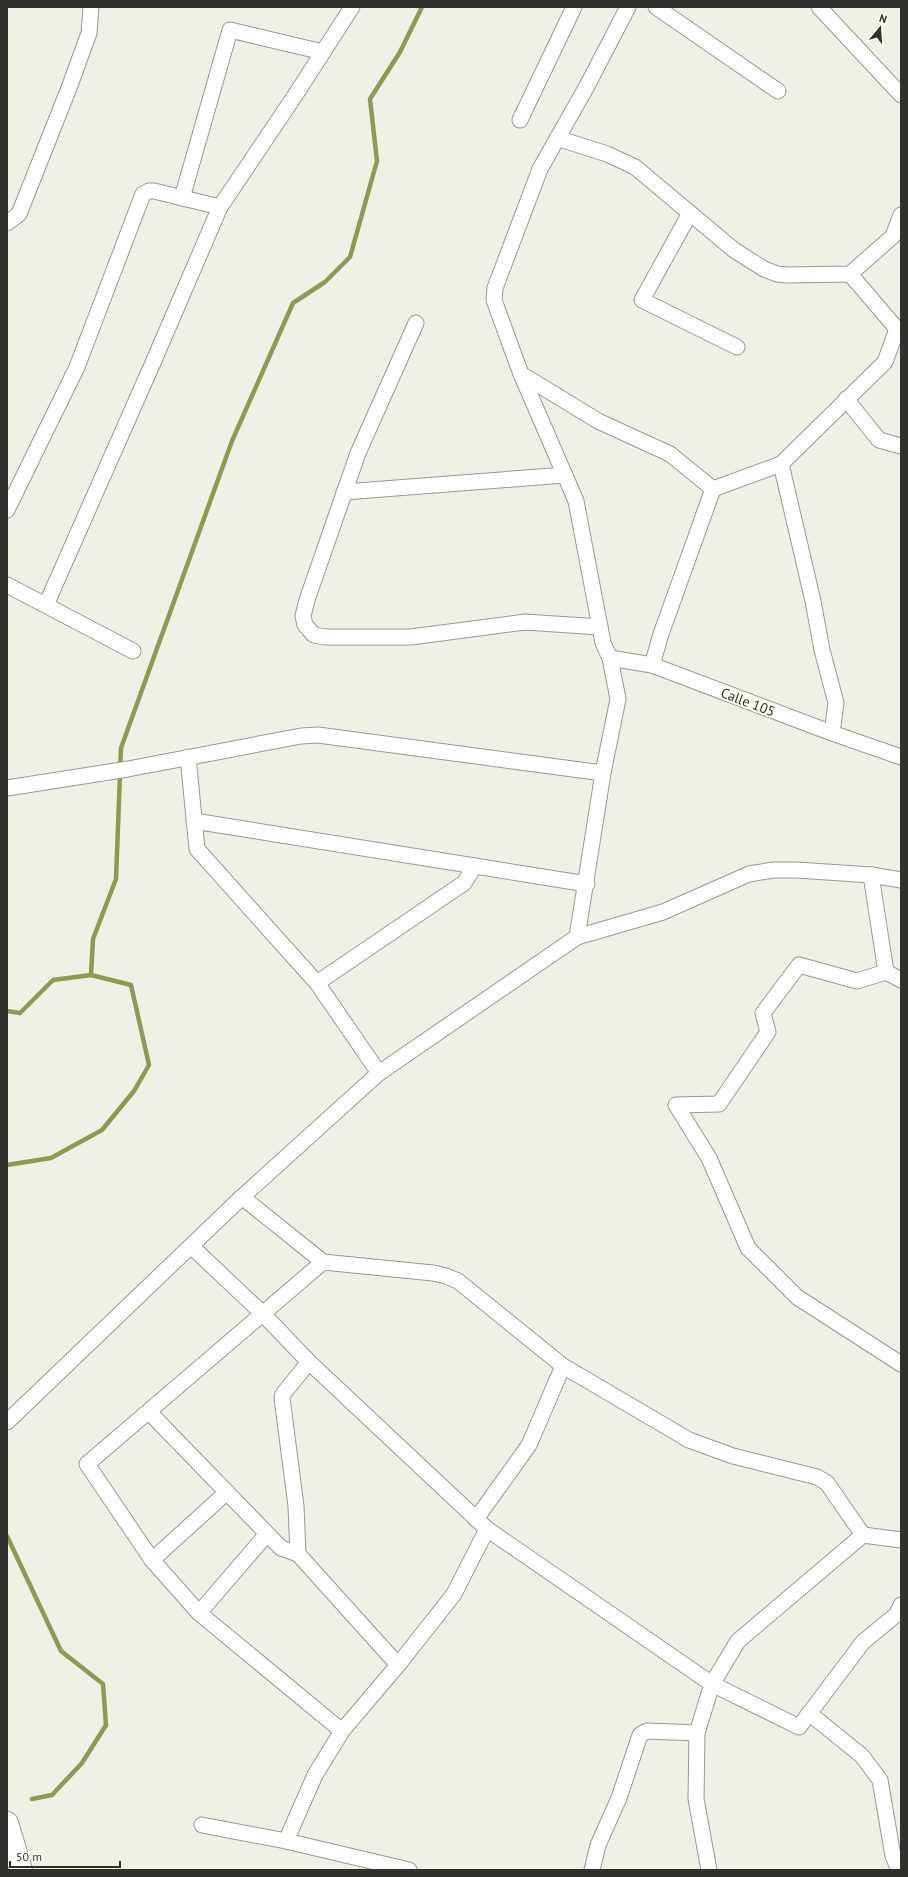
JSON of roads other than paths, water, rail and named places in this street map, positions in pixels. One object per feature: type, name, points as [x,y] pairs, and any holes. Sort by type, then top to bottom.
[{"type":"main road","points":[[7,1823],[21,1870]]},
{"type":"street","points":[[7,223],[19,214],[69,88],[89,33],[91,7]]},
{"type":"street","points":[[46,605],[152,366],[220,207],[352,7]]},
{"type":"street","points":[[520,120],[574,7]]},
{"type":"street","points":[[577,937],[603,773],[618,699],[610,658],[603,643],[576,501],[521,374],[494,300],[494,288],[540,169],[587,86],[628,7]]},
{"type":"street","points":[[656,7],[778,91]]},
{"type":"street","points":[[819,7],[901,94]]},
{"type":"street","points":[[182,198],[230,30],[323,52]]},
{"type":"street","points":[[557,138],[607,154],[635,167],[690,214],[751,262],[777,274],[850,274],[893,236],[901,215]]},
{"type":"street","points":[[7,510],[77,367],[141,199],[149,191],[220,207]]},
{"type":"street","points":[[690,214],[642,300],[737,347]]},
{"type":"street","points":[[712,489],[781,464],[885,362],[899,329],[850,274]]},
{"type":"street","points":[[416,322],[358,453],[304,612],[305,625],[314,635],[341,638],[411,637],[525,622],[600,627]]},
{"type":"street","points":[[521,374],[598,421],[670,454],[712,489]]},
{"type":"street","points":[[846,399],[879,440],[901,446]]},
{"type":"street","points":[[781,464],[813,601],[822,650],[836,704],[832,733]]},
{"type":"street","points":[[344,492],[565,475]]},
{"type":"street","points":[[652,665],[661,634],[712,489]]},
{"type":"street","points":[[7,585],[132,650]]},
{"type":"street","name":"Calle 105","points":[[610,658],[652,665],[832,733],[901,757]]},
{"type":"street","points":[[7,788],[128,769],[301,736],[318,735],[603,773]]},
{"type":"street","points":[[188,757],[197,849],[317,984],[379,1073]]},
{"type":"street","points":[[194,821],[586,884]]},
{"type":"street","points":[[317,984],[464,883],[475,866]]},
{"type":"street","points":[[7,1422],[192,1247],[242,1197],[379,1073],[577,937],[663,912],[749,874],[773,870],[797,870],[871,875],[901,880]]},
{"type":"street","points":[[871,875],[886,972]]},
{"type":"street","points":[[901,980],[886,972],[857,981],[799,964],[762,1013],[768,1032],[720,1104],[676,1106],[708,1158],[748,1248],[797,1297],[901,1364]]},
{"type":"street","points":[[242,1197],[323,1262],[446,1276],[458,1281],[563,1366],[689,1440],[733,1456],[817,1477],[827,1483],[863,1535]]},
{"type":"street","points":[[192,1247],[263,1314],[309,1362],[487,1529],[712,1684],[799,1727],[862,1642],[897,1614],[901,1605]]},
{"type":"street","points":[[323,1262],[87,1464],[152,1560],[199,1613],[342,1731]]},
{"type":"street","points":[[298,1554],[296,1506],[282,1398],[283,1394],[309,1362]]},
{"type":"street","points":[[476,1519],[529,1445],[563,1366]]},
{"type":"street","points":[[149,1412],[281,1548],[298,1554],[398,1665]]},
{"type":"street","points":[[152,1560],[226,1492]]},
{"type":"street","points":[[286,1841],[315,1775],[342,1731],[398,1665],[454,1594],[487,1529]]},
{"type":"street","points":[[199,1613],[267,1534]]},
{"type":"street","points":[[709,1870],[696,1799],[697,1733],[712,1684],[738,1641],[863,1535],[901,1540]]},
{"type":"street","points":[[809,1713],[862,1756],[880,1780],[893,1856],[899,1870]]},
{"type":"street","points":[[592,1870],[598,1845],[619,1798],[640,1735],[647,1731],[697,1733]]},
{"type":"street","points":[[202,1825],[286,1841],[409,1870]]},
{"type":"waterway","points":[[7,1165],[51,1158],[102,1130],[134,1091],[149,1065],[131,985],[91,975],[93,939],[116,879],[121,748],[232,441],[293,303],[325,282],[350,257],[377,161],[370,99],[400,52],[422,7]]},
{"type":"waterway","points":[[7,1011],[20,1013],[53,980],[91,975]]},
{"type":"waterway","points":[[7,1536],[61,1651],[103,1684],[106,1725],[82,1763],[52,1795],[32,1799]]}]
